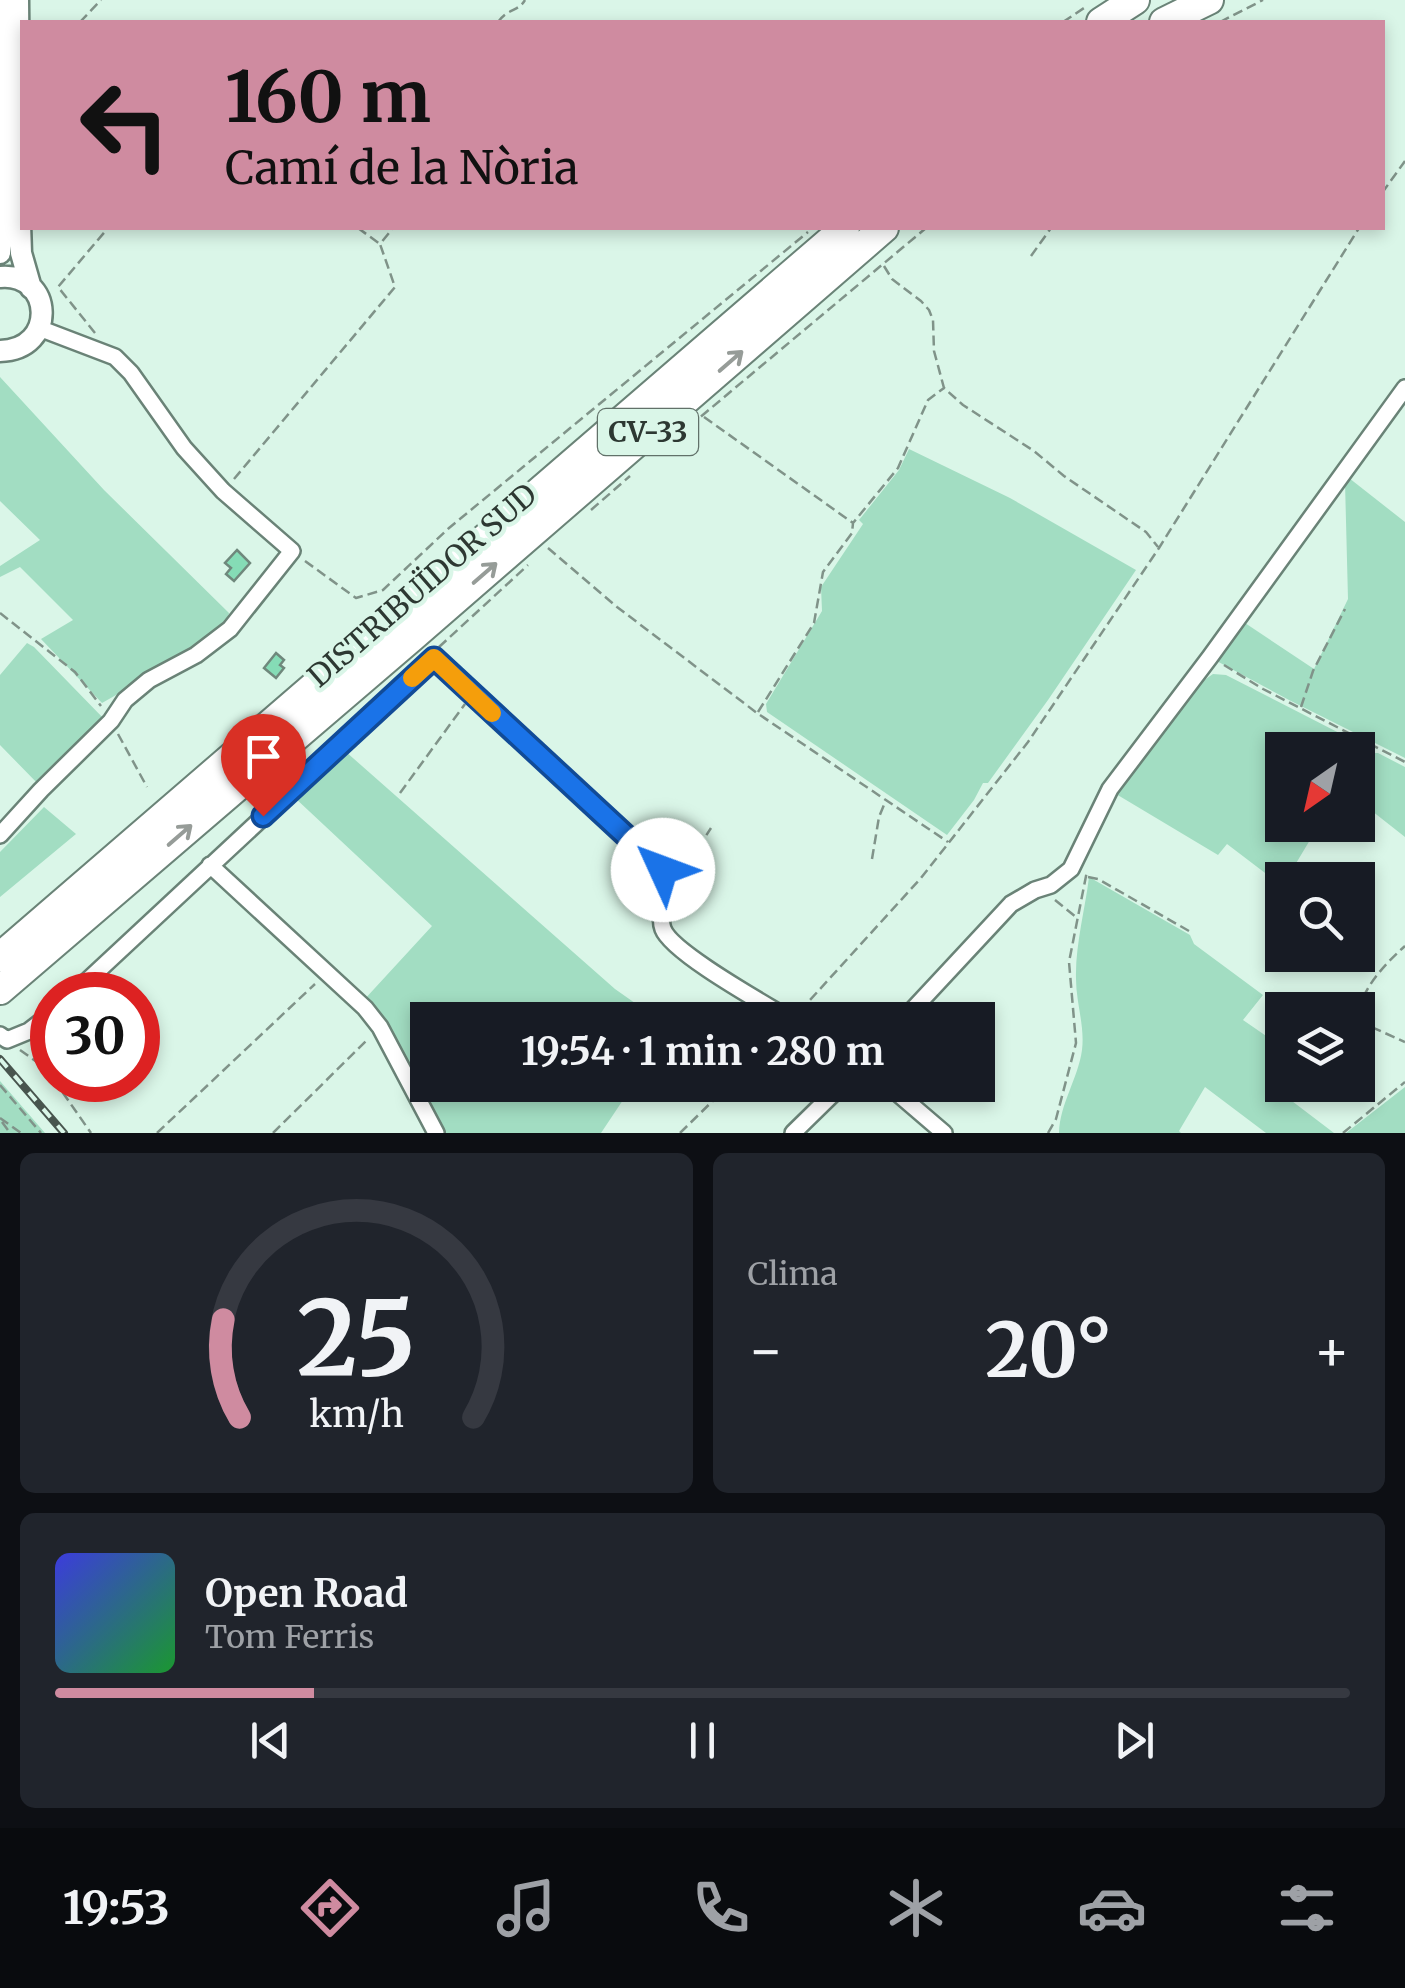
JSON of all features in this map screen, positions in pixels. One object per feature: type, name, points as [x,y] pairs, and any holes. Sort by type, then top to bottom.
[{"type":"highway","points":[[1105,20],[1136,0]]},
{"type":"highway","points":[[1168,20],[1209,0]]},
{"type":"highway","name":"DISTRIBUÏDOR SUD","points":[[0,957],[843,230]]},
{"type":"highway","name":"DISTRIBUÏDOR SUD","points":[[0,990],[882,230]]},
{"type":"highway","points":[[0,941],[60,890],[120,853]]},
{"type":"highway","points":[[0,1003],[94,920],[150,861]]},
{"type":"street","points":[[0,253],[4,215],[2,0]]},
{"type":"street","points":[[18,0],[20,224]]},
{"type":"street","points":[[20,230],[21,252],[32,288]]},
{"type":"street","points":[[0,277],[24,281],[32,288],[42,305],[43,318],[38,333],[25,346],[0,351]]},
{"type":"street","points":[[0,836],[111,721],[125,700],[149,680],[196,655],[230,629],[292,551],[223,491],[184,448],[131,373],[115,358],[40,328]]},
{"type":"street","points":[[921,1002],[1011,904],[1051,885],[1071,869],[1110,789],[1405,388]]},
{"type":"street","points":[[96,972],[434,658],[662,868],[669,882],[662,928],[671,940],[762,1002]]},
{"type":"street","points":[[210,864],[365,1008],[380,1028],[436,1133]]},
{"type":"street","points":[[3,1038],[30,1030]]},
{"type":"street","points":[[793,1133],[825,1102]]},
{"type":"street","points":[[908,1102],[944,1133]]},
{"type":"path","points":[[82,20],[101,0]]},
{"type":"path","points":[[500,20],[526,0]]},
{"type":"path","points":[[1066,20],[1096,0]]},
{"type":"path","points":[[1224,20],[1263,0]]},
{"type":"path","points":[[1385,189],[1405,160]]},
{"type":"path","points":[[106,230],[58,287],[115,358]]},
{"type":"path","points":[[223,491],[395,288],[380,244],[361,230]]},
{"type":"path","points":[[380,244],[391,230]]},
{"type":"path","points":[[292,551],[356,598],[383,590],[449,528],[810,230]]},
{"type":"path","points":[[654,455],[924,230]]},
{"type":"path","points":[[1031,256],[1050,230]]},
{"type":"path","points":[[807,1002],[921,878],[1028,742],[1159,548],[1357,230]]},
{"type":"path","points":[[883,264],[892,279],[930,310],[934,351],[944,388],[962,405],[1034,451],[1146,532],[1159,548]]},
{"type":"path","points":[[757,713],[814,623],[823,572],[852,533],[853,523],[898,468],[928,400],[944,388]]},
{"type":"path","points":[[703,416],[853,523]]},
{"type":"path","points":[[589,512],[634,472]]},
{"type":"path","points":[[546,547],[617,607],[757,713],[950,842]]},
{"type":"path","points":[[434,658],[440,644],[534,560]]},
{"type":"path","points":[[1301,709],[1313,671],[1345,608]]},
{"type":"path","points":[[0,613],[76,672],[111,721],[147,787]]},
{"type":"path","points":[[1210,657],[1262,690],[1345,732]]},
{"type":"path","points":[[400,793],[472,695]]},
{"type":"path","points":[[1375,748],[1405,762]]},
{"type":"path","points":[[872,860],[886,798]]},
{"type":"path","points":[[666,898],[711,828]]},
{"type":"path","points":[[1048,1133],[1056,1119],[1076,1043],[1069,962],[1087,870],[1080,855]]},
{"type":"path","points":[[1086,877],[1098,879],[1189,931]]},
{"type":"path","points":[[1044,888],[1077,918]]},
{"type":"path","points":[[1366,992],[1383,966],[1405,946]]},
{"type":"path","points":[[156,1133],[328,975]]},
{"type":"path","points":[[273,1133],[380,1028]]},
{"type":"path","points":[[1375,1029],[1405,1042]]},
{"type":"path","points":[[3,1038],[30,1057]]},
{"type":"path","points":[[1344,1133],[1405,1082]]},
{"type":"path","points":[[0,1085],[41,1133]]},
{"type":"path","points":[[69,1102],[91,1133]]},
{"type":"path","points":[[680,1133],[712,1102]]},
{"type":"path","points":[[0,1119],[10,1133]]},
{"type":"path","points":[[0,1119],[20,1133]]},
{"type":"green space","points":[[0,377],[104,490],[229,613],[226,626],[204,645],[102,703],[41,639],[73,620],[20,567],[0,577],[0,566],[40,540],[0,501]]},
{"type":"green space","points":[[909,449],[1010,498],[1136,570],[1048,700],[947,835],[767,712],[766,704],[822,611],[821,587],[863,524],[859,520],[899,470]]},
{"type":"green space","points":[[1349,478],[1405,522],[1405,758],[1375,743],[1375,732],[1353,732],[1213,659],[1242,621],[1314,669],[1348,599],[1345,482]]},
{"type":"green space","points":[[27,643],[106,721],[42,788],[0,745],[0,675]]},
{"type":"green space","points":[[1213,674],[1226,675],[1338,732],[1265,732],[1265,842],[1309,842],[1297,862],[1265,862],[1265,873],[1227,844],[1218,855],[1116,794],[1197,685]]},
{"type":"green space","points":[[345,751],[633,1002],[410,1002],[410,1079],[363,1001],[432,926],[294,797]]},
{"type":"green space","points":[[1375,753],[1405,767],[1405,837],[1375,813]]},
{"type":"green space","points":[[44,807],[76,834],[0,897],[0,852]]},
{"type":"green space","points":[[1089,877],[1190,935],[1194,944],[1263,995],[1243,1020],[1265,1035],[1265,1102],[1293,1102],[1334,1133],[1266,1133],[1205,1087],[1181,1133],[1059,1133],[1082,1050],[1076,988]]},
{"type":"green space","points":[[0,1081],[45,1133],[0,1133]]},
{"type":"green space","points":[[1405,1087],[1405,1133],[1346,1133]]},
{"type":"green space","points":[[424,1102],[622,1102],[601,1133],[443,1133]]},
{"type":"building","points":[[237,550],[250,563],[234,581],[226,574],[231,568],[225,563]]},
{"type":"building","points":[[276,653],[284,660],[280,665],[284,668],[276,678],[264,668]]},
{"type":"railway","points":[[0,1059],[64,1133]]},
{"type":"slow traffic","points":[[412,678],[434,658],[492,713]]},
{"type":"route","points":[[263,816],[434,658],[663,870]]}]
